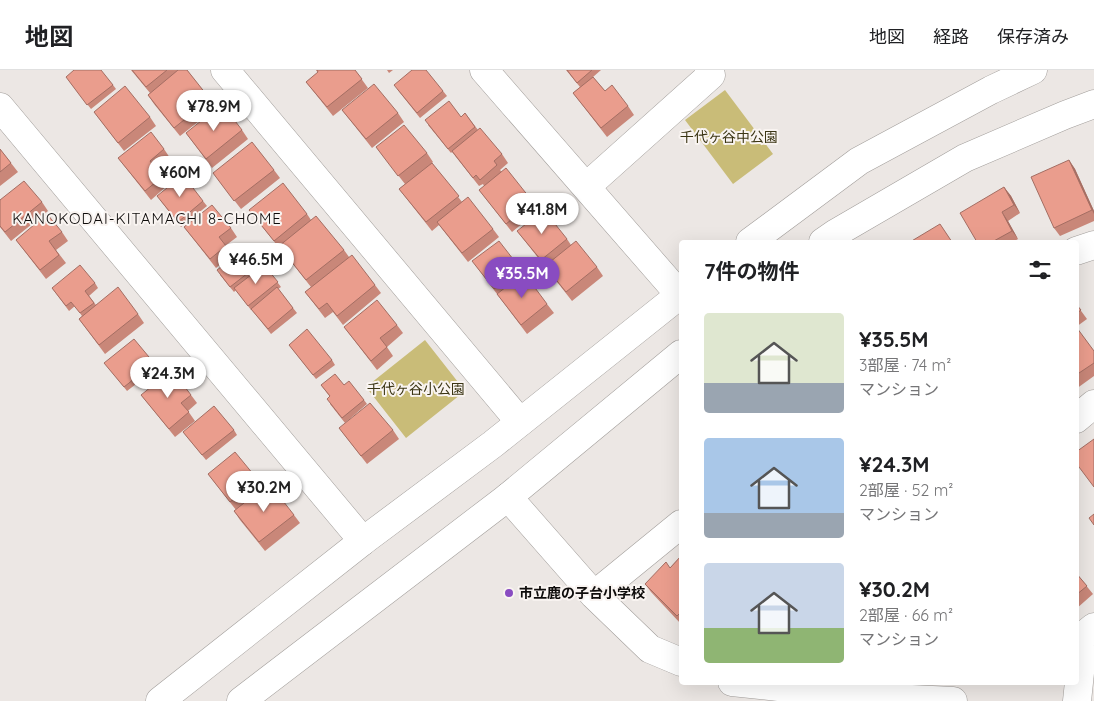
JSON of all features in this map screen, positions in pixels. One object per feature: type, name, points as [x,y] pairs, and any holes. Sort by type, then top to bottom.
[{"type":"street","points":[[225,70],[520,422]]},
{"type":"street","points":[[484,70],[679,292]]},
{"type":"street","points":[[586,186],[711,74],[709,70]]},
{"type":"street","points":[[753,240],[859,161],[991,90],[1033,70]]},
{"type":"street","points":[[827,240],[965,158],[1065,114],[1094,104]]},
{"type":"street","points":[[0,107],[364,541]]},
{"type":"street","points":[[1079,250],[1094,245]]},
{"type":"street","points":[[160,701],[364,541],[520,422],[679,296]]},
{"type":"street","points":[[242,701],[508,496],[679,356]]},
{"type":"street","points":[[1079,416],[1094,404]]},
{"type":"street","points":[[508,496],[594,594],[650,649],[679,661]]},
{"type":"street","points":[[594,594],[679,526]]},
{"type":"street","points":[[1079,682],[1084,636],[1094,627]]},
{"type":"street","points":[[784,685],[870,690],[952,701]]},
{"type":"street","points":[[1077,701],[1079,685]]},
{"type":"green space","name":"千代ヶ谷中公園","points":[[725,90],[773,154],[733,184],[685,120]]},
{"type":"green space","name":"千代ヶ谷小公園","points":[[425,340],[465,391],[406,438],[366,387]]},
{"type":"building","points":[[74,70],[101,70],[113,85],[87,105],[66,77]]},
{"type":"building","points":[[132,70],[167,70],[146,87]]},
{"type":"building","points":[[178,70],[187,70],[210,99],[174,128],[148,95]]},
{"type":"building","points":[[317,70],[355,70],[362,79],[327,107],[306,82],[318,72]]},
{"type":"building","points":[[412,70],[426,70],[443,91],[417,113],[394,85]]},
{"type":"building","points":[[567,70],[592,70],[577,83]]},
{"type":"building","points":[[593,77],[605,91],[612,85],[628,106],[601,128],[573,93]]},
{"type":"building","points":[[374,84],[398,113],[366,139],[342,110]]},
{"type":"building","points":[[125,86],[150,117],[118,143],[94,112]]},
{"type":"building","points":[[449,101],[461,117],[465,113],[475,127],[448,149],[425,120]]},
{"type":"building","points":[[222,104],[242,130],[206,159],[186,133]]},
{"type":"building","points":[[404,125],[427,153],[398,176],[376,147]]},
{"type":"building","points":[[480,128],[502,154],[494,161],[497,165],[480,180],[476,175],[473,178],[452,151]]},
{"type":"building","points":[[151,132],[164,149],[150,161],[162,177],[145,191],[118,158]]},
{"type":"building","points":[[252,142],[274,170],[234,201],[213,173]]},
{"type":"building","points":[[0,149],[11,163],[0,172]]},
{"type":"building","points":[[1069,160],[1092,210],[1054,228],[1031,177]]},
{"type":"building","points":[[432,163],[459,196],[426,222],[399,189]]},
{"type":"building","points":[[506,168],[533,202],[506,224],[479,190]]},
{"type":"building","points":[[183,175],[203,201],[178,222],[157,196]]},
{"type":"building","points":[[24,181],[42,202],[5,232],[0,226],[0,200]]},
{"type":"building","points":[[283,183],[307,214],[274,241],[249,210]]},
{"type":"building","points":[[1004,187],[1014,205],[1002,212],[1012,231],[996,240],[976,240],[960,213]]},
{"type":"building","points":[[468,197],[493,229],[462,253],[437,222]]},
{"type":"building","points":[[212,205],[231,228],[219,237],[226,246],[210,259],[184,227]]},
{"type":"building","points":[[544,210],[567,239],[541,260],[517,231]]},
{"type":"building","points":[[47,214],[62,232],[49,241],[59,255],[40,270],[16,240]]},
{"type":"building","points":[[316,216],[344,250],[306,280],[279,246]]},
{"type":"building","points":[[940,224],[951,240],[913,240]]},
{"type":"building","points":[[499,241],[520,268],[494,289],[472,261]]},
{"type":"building","points":[[576,241],[597,267],[566,292],[545,266]]},
{"type":"building","points":[[249,245],[262,262],[230,287],[217,270]]},
{"type":"building","points":[[352,255],[375,285],[337,316],[327,303],[319,309],[305,292]]},
{"type":"building","points":[[80,265],[95,283],[85,291],[94,303],[80,313],[71,302],[66,306],[52,288]]},
{"type":"building","points":[[264,265],[278,282],[248,306],[234,288]]},
{"type":"building","points":[[524,273],[547,304],[521,325],[497,294]]},
{"type":"building","points":[[118,287],[138,314],[99,345],[79,319]]},
{"type":"building","points":[[277,287],[293,308],[268,329],[251,309]]},
{"type":"building","points":[[377,300],[397,325],[380,338],[387,347],[371,361],[344,327]]},
{"type":"building","points":[[307,329],[332,360],[313,375],[289,345]]},
{"type":"building","points":[[1079,331],[1094,351],[1094,363],[1079,373]]},
{"type":"building","points":[[134,339],[154,363],[124,387],[104,363]]},
{"type":"building","points":[[172,370],[191,395],[181,403],[189,412],[169,429],[141,395]]},
{"type":"building","points":[[335,374],[344,385],[349,381],[364,400],[342,418],[327,399],[330,396],[321,385]]},
{"type":"building","points":[[370,403],[393,430],[361,456],[339,428]]},
{"type":"building","points":[[214,406],[234,430],[202,455],[183,432]]},
{"type":"building","points":[[1094,439],[1094,487],[1079,467],[1079,450]]},
{"type":"building","points":[[235,452],[258,480],[230,502],[208,474]]},
{"type":"building","points":[[269,483],[294,515],[259,542],[234,511]]},
{"type":"building","points":[[1094,514],[1094,525],[1089,518]]},
{"type":"building","points":[[679,558],[679,614],[677,616],[645,584],[666,562],[670,568]]},
{"type":"building","points":[[1079,577],[1087,586],[1079,593]]},
{"type":"place","name":"市立鹿の子台小学校","points":[[509,593]]},
{"type":"district","name":"KANOKODAI-KITAMACHI 8-CHOME","points":[[147,219]]}]
